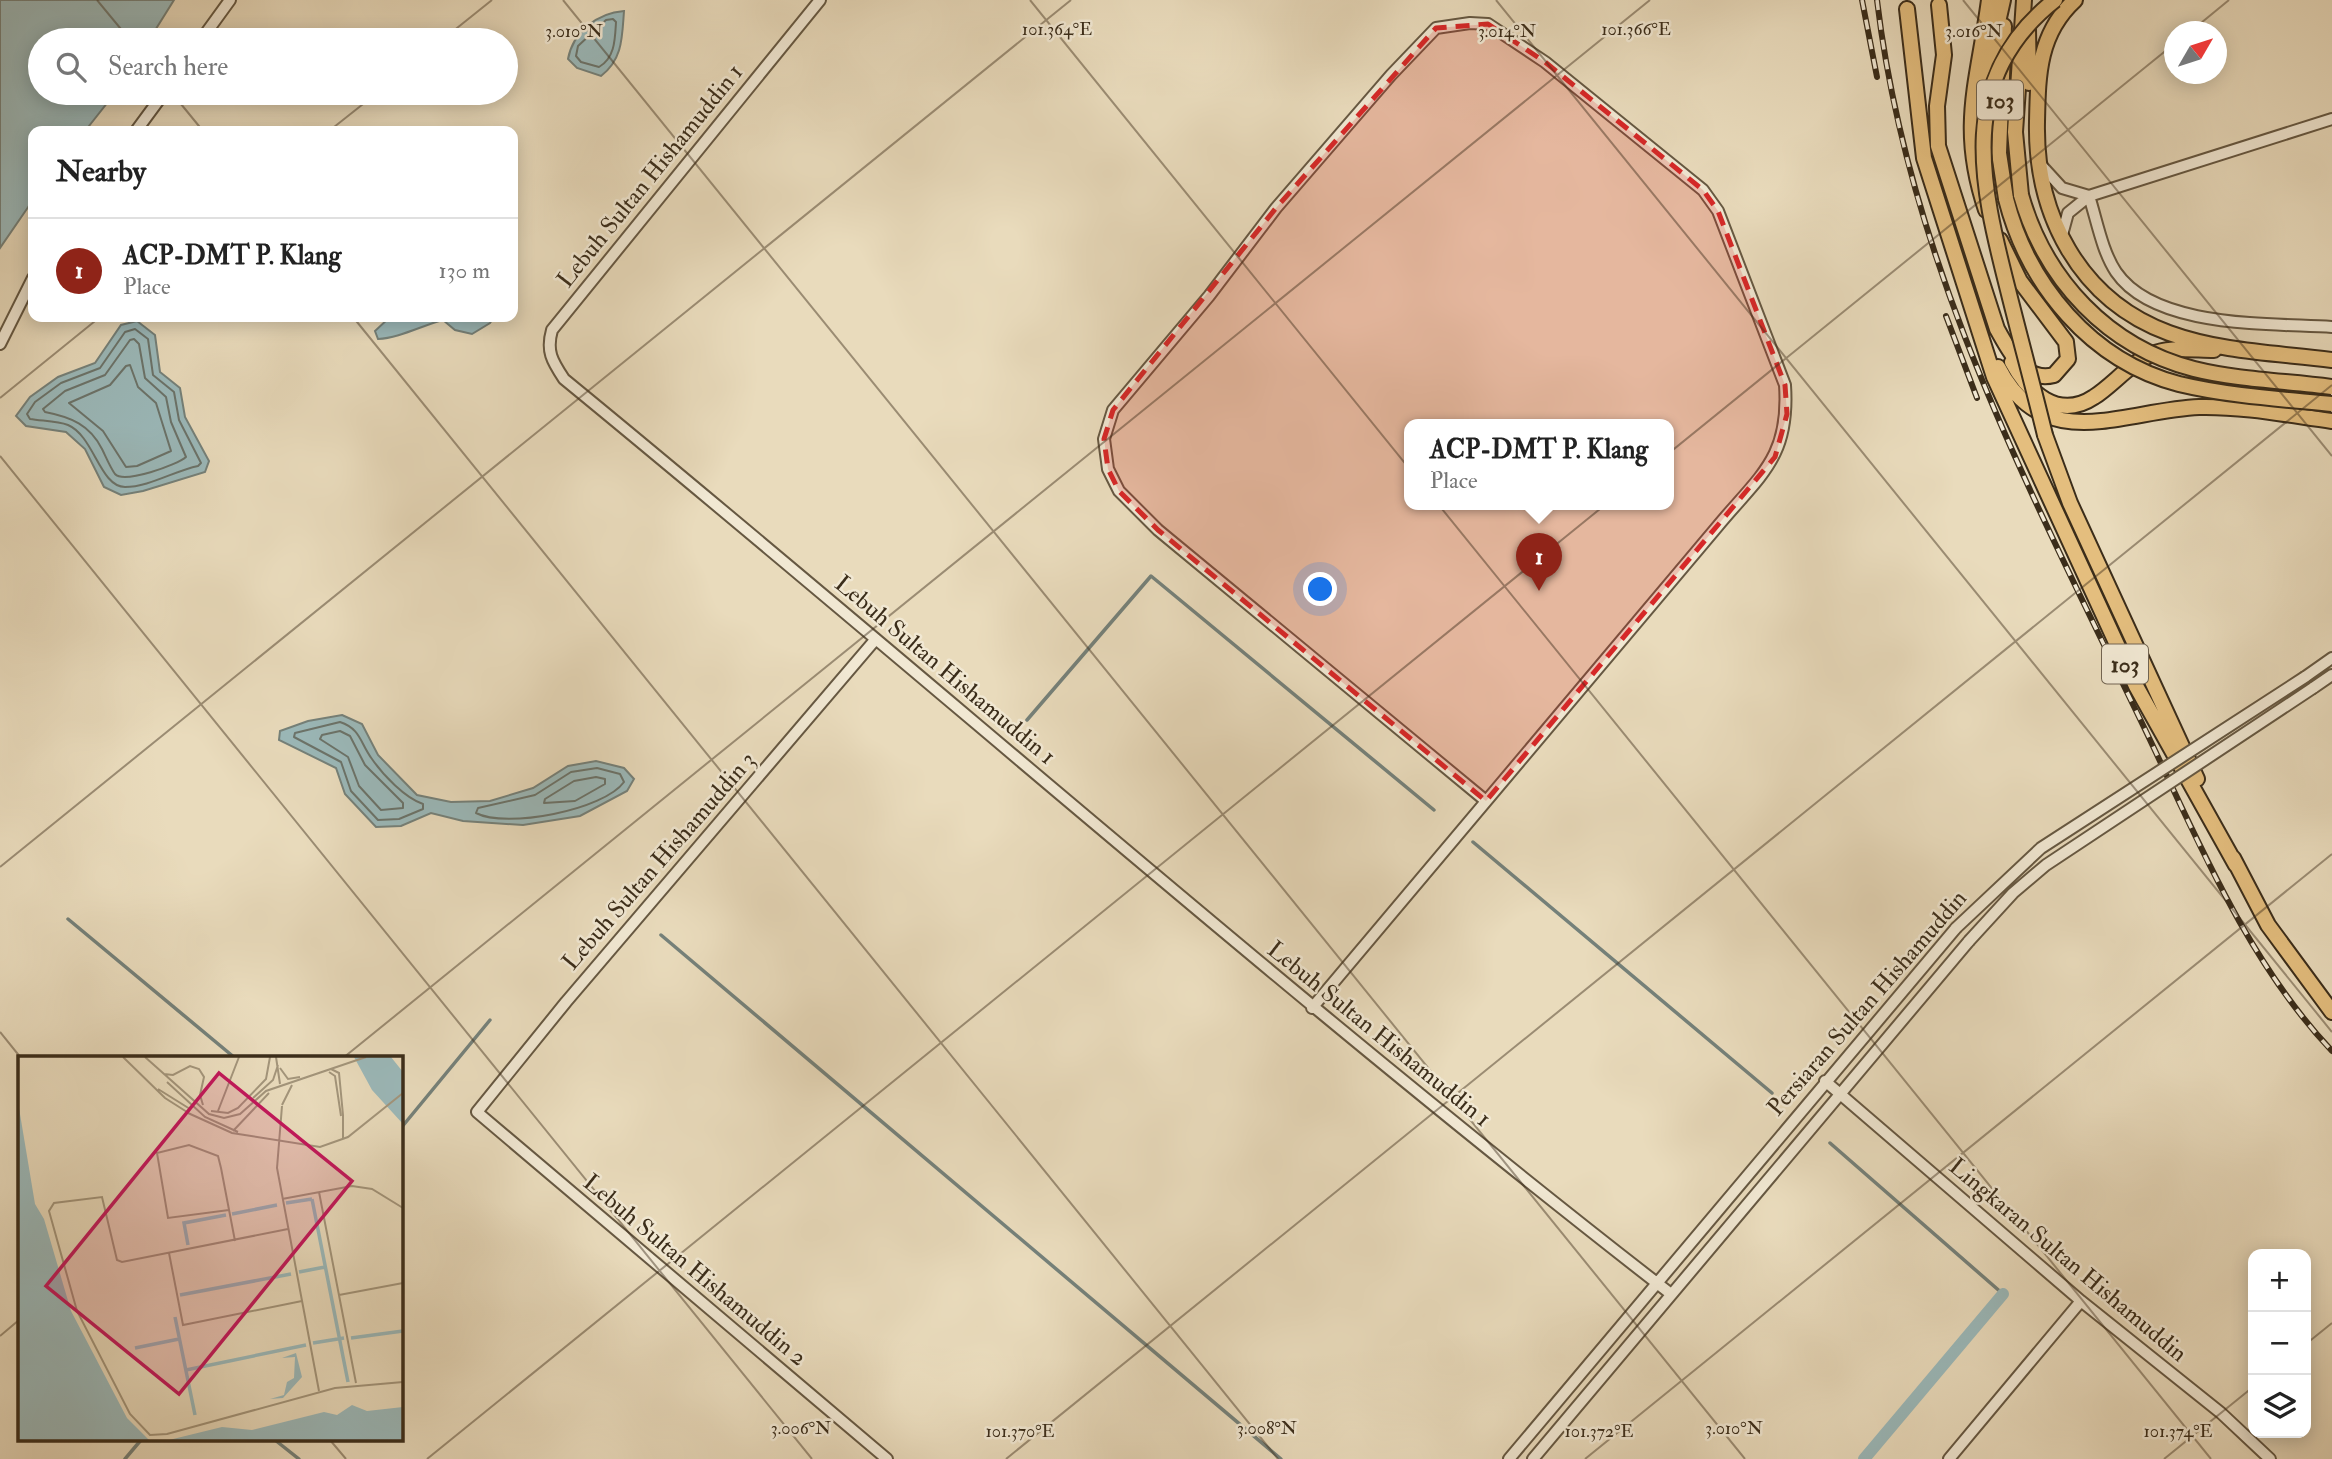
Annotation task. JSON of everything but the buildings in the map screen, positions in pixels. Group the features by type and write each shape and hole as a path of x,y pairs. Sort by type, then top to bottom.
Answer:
{"main road":[{"path":"1989,0 1970,131 1975,172 2045,435 2070,503 2236,865"},
{"path":"1997,328 2011,354 2032,373 2050,376 2066,364 2069,354 2066,342 2020,281 2006,254 1995,222 1987,93 2004,0"},
{"name":"103","path":"2004,0 1999,153 2006,199 2021,243 2043,285 2074,323 2113,354 2178,383 2224,392 2332,404"},
{"path":"2025,0 2030,107 2050,215 2066,248 2097,288 2140,319 2171,334 2237,350"},
{"name":"103","path":"2025,0 2015,132 2021,195 2033,231 2051,265 2089,312 2123,339 2157,357 2197,370 2332,387"},
{"path":"1992,228 1982,165 1987,109 2010,52 2032,22 2055,0"},
{"path":"2037,148 2040,60 2056,21 2075,0"},
{"path":"1939,2 1944,55 1937,106 1938,146 1997,328 2018,373 2033,393 2048,402 2063,405 2091,399 2139,361 2161,351 2237,350 2332,360"},
{"name":"103","path":"1906,4 1924,158 2007,407 2136,686 2288,956 2332,1012"},
{"path":"1983,339 2012,389 2033,407 2055,419 2099,423 2175,409 2210,407 2332,421"}],"street":[{"path":"210,28 230,0"},
{"name":"Lebuh Sultan Hishamuddin 1","path":"820,0 552,330 547,346 552,362 564,379 1312,1008 1671,1294"},
{"path":"1312,1008 1486,801 1775,457 1783,438 1787,414 1784,385 1718,211 1703,190 1545,62 1488,24 1470,23 1436,28 1391,75 1276,208 1209,296 1113,410 1104,439 1108,469 1119,491 1158,530 1486,801"},
{"path":"140,126 155,105"},
{"path":"2066,248 2061,232 2064,220 2073,208 2089,196 2332,120"},
{"path":"2037,148 2045,172 2055,182 2069,191 2089,196"},
{"path":"2089,196 2110,261 2118,275 2154,301 2205,319 2332,327"},
{"path":"0,344 28,288"},
{"name":"Lebuh Sultan Hishamuddin 3","path":"477,1112 566,1002 875,640"},
{"name":"Persiaran Sultan Hishamuddin","path":"1509,1459 1956,928 1998,885 2041,848 2332,658"},
{"name":"Persiaran Sultan Hishamuddin","path":"1533,1459 1839,1094 1969,941 2013,894 2046,865 2332,675"},
{"name":"Lingkaran Sultan Hishamuddin","path":"1825,1082 2081,1301 2221,1413 2270,1459"},
{"name":"Lebuh Sultan Hishamuddin 2","path":"477,1112 887,1459"},
{"path":"1949,1459 2081,1301"}],"highlighted area":[{"path":"1488,24 1545,62 1703,190 1718,211 1785,385 1787,414 1775,457 1486,801 1158,530 1119,491 1108,469 1104,439 1113,410 1276,208 1436,28"}],"water":[{"path":"0,0 174,0 156,28 28,28 28,105 106,105 89,126 28,126 28,207 0,248"},
{"path":"624,11 620,47 614,62 601,76 577,68 568,59 581,32 596,20"},
{"path":"138,322 155,335 160,372 180,388 185,417 209,461 205,472 121,495 104,487 85,449 66,432 26,426 16,416 30,397 58,377 95,363 121,325"},
{"path":"385,322 437,322 386,338 378,339 375,331"},
{"path":"445,322 491,322 472,334 455,330"},
{"path":"342,715 362,724 378,755 417,795 451,802 490,801 533,788 568,766 596,761 624,768 634,779 627,791 580,816 523,825 463,821 431,813 401,826 376,827 345,794 336,768 279,740 280,731 308,721"}],"waterway":[{"path":"1027,720 1151,576 1434,810"},
{"path":"1473,842 1772,1093"},
{"path":"68,919 233,1056"},
{"path":"661,935 1281,1459"},
{"path":"402,1127 490,1020"},
{"path":"1830,1143 2003,1294"},
{"path":"1864,1459 2003,1294"},
{"path":"125,1459 139,1442"},
{"path":"278,1442 299,1459"}],"railway":[{"path":"1862,0 1877,77"},
{"path":"1877,0 1893,96 1915,190 1944,281 1978,371 2016,459 2224,894 2273,976 2301,1015 2332,1051"},
{"path":"1946,316 1977,398"}],"place":[{"name":"ACP-DMT P. Klang","path":"1539,591"}]}
